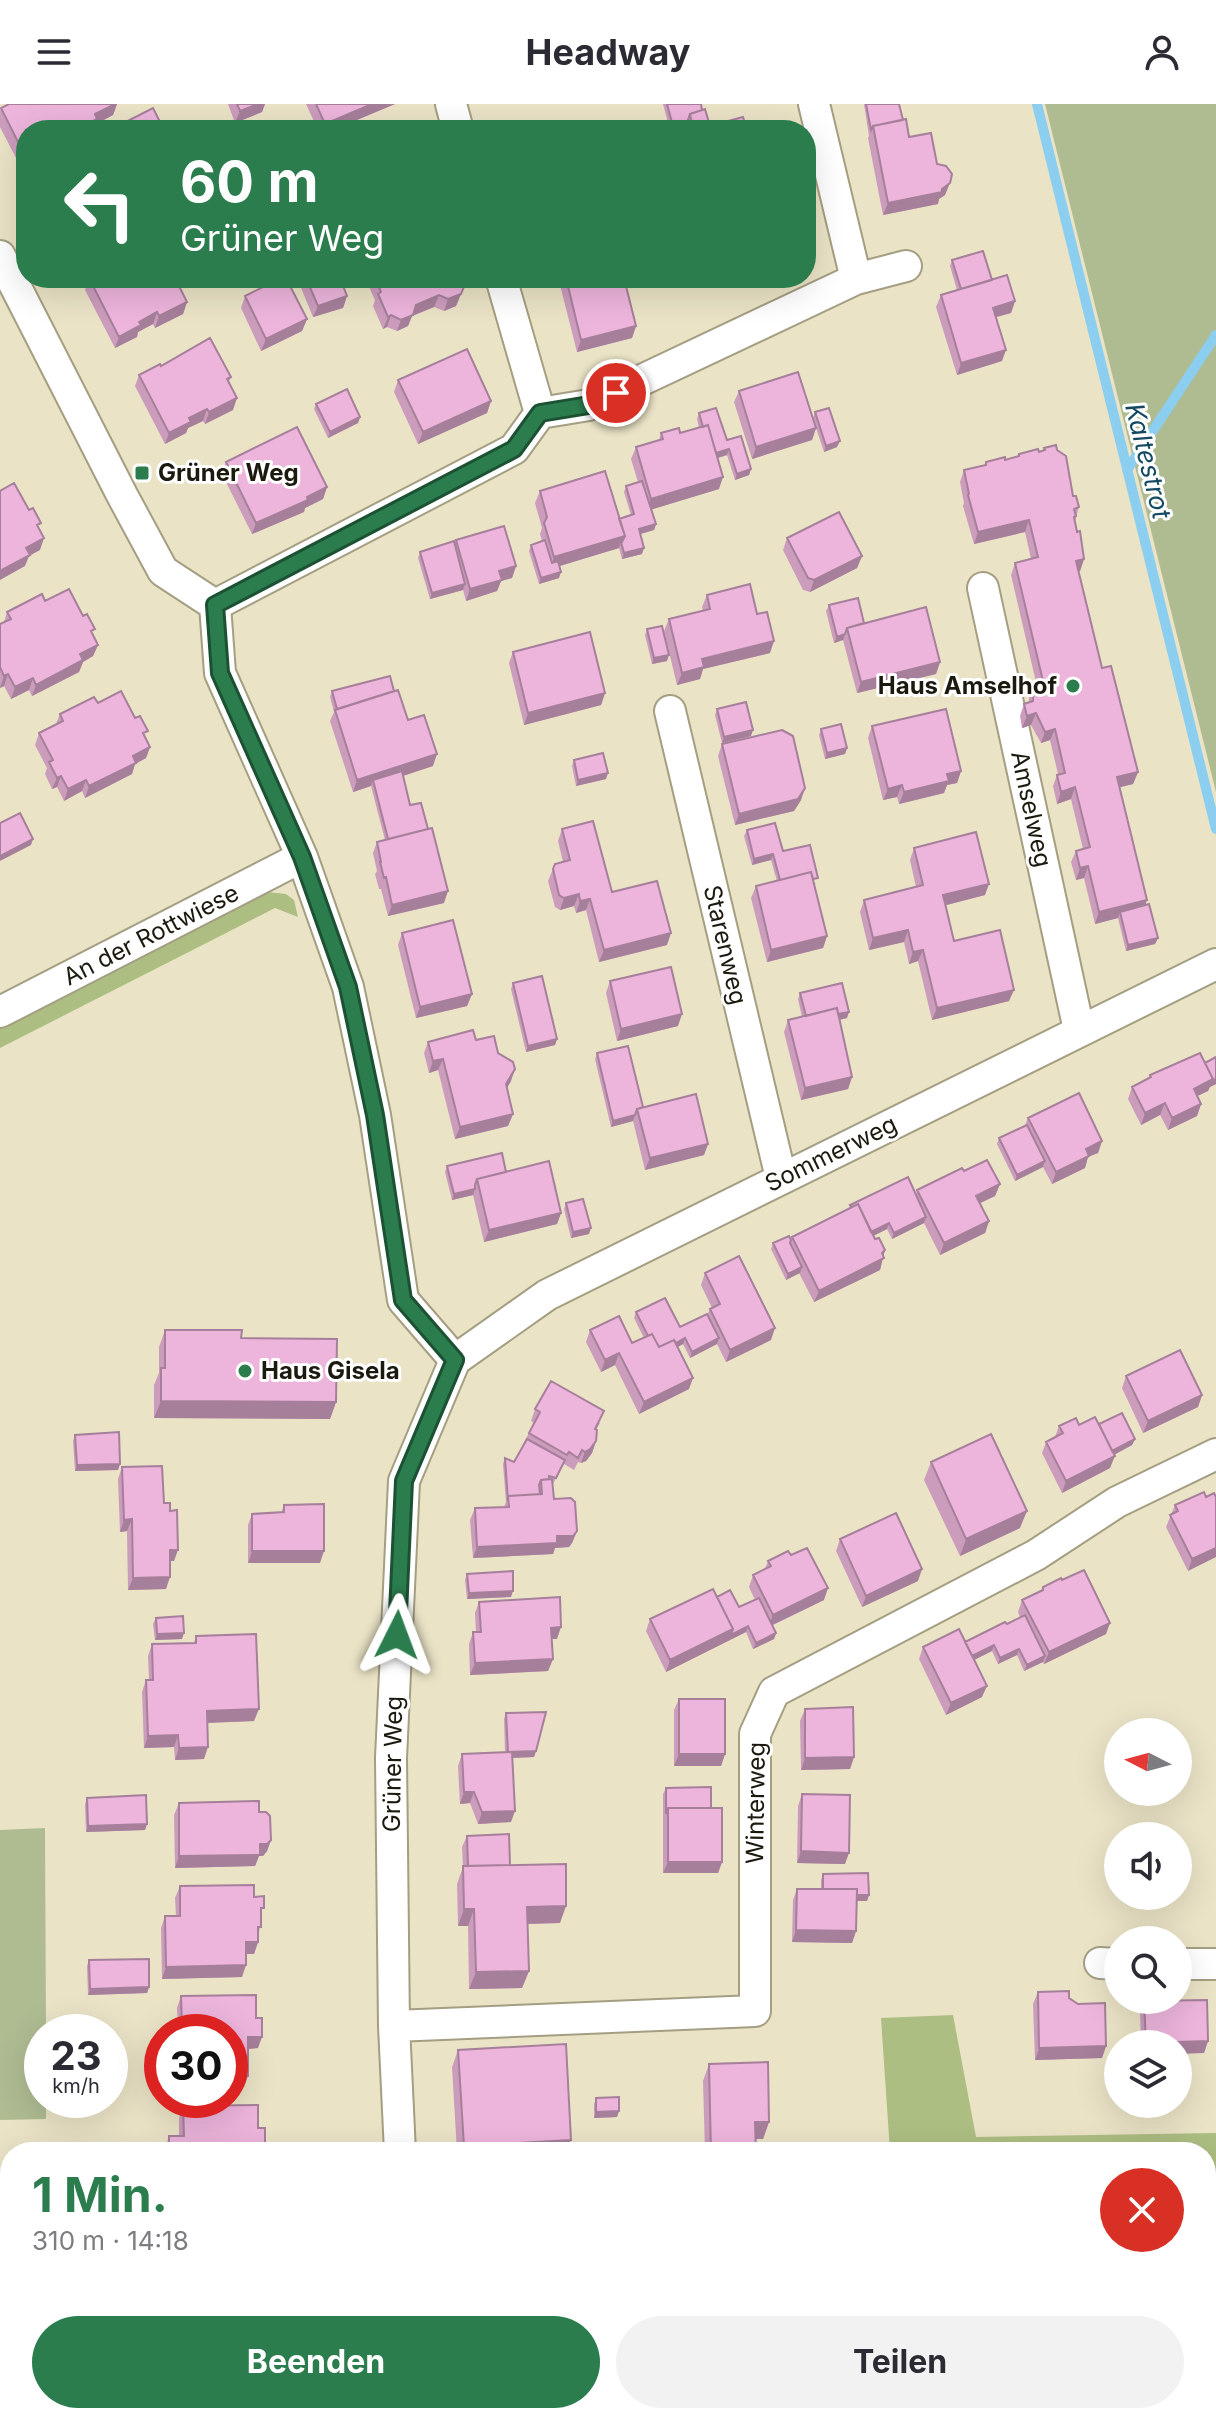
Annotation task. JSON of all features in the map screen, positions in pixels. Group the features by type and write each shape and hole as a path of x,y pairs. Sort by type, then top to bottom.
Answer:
{"street":[{"path":"814,104 856,279"},
{"path":"0,256 16,287"},
{"path":"215,605 514,449 540,413 589,405 856,279 906,266"},
{"path":"16,288 163,571 215,605"},
{"path":"504,288 540,413"},
{"name":"Amselweg","path":"983,588 1079,1030"},
{"path":"215,605 220,673 302,857 348,987 375,1115 403,1300 455,1360"},
{"name":"Starenweg","path":"670,711 781,1178"},
{"name":"An der Rottwiese","path":"0,1012 302,857"},
{"name":"Sommerweg","path":"455,1360 547,1295 1216,964"},
{"name":"Grüner Weg","path":"400,2142 394,2026 391,1758 404,1481 455,1360"},
{"name":"Winterweg","path":"394,2026 755,2011 755,1734 774,1692 1036,1555 1117,1502 1216,1454"},
{"path":"1192,1964 1216,1964"}],"green space":[{"path":"1045,104 1216,104 1216,792"},
{"path":"267,892 286,894 294,900 298,917 275,908 0,1048 0,1029"},
{"path":"45,1828 46,2014 24,2014 24,2118 46,2119 0,2120 0,1830"},
{"path":"953,2015 976,2137 1216,2133 1216,2142 889,2142 881,2018"}],"building":[{"path":"9,104 115,104 95,114 95,120 16,120 16,138 1,108"},
{"path":"237,104 258,104 240,111"},
{"path":"316,104 372,104 334,120 323,120"},
{"path":"667,104 701,104 702,110 690,114 688,120 671,120"},
{"path":"866,104 899,104 903,120 873,126 871,130"},
{"path":"153,108 159,120 130,120"},
{"path":"705,109 708,120 691,120 690,114"},
{"path":"906,119 909,137 931,133 937,164 946,166 952,174 951,179 942,192 888,203 873,126"},
{"path":"983,251 992,280 961,289 952,260"},
{"path":"1007,275 1015,301 993,308 1006,350 961,363 941,295"},
{"path":"94,288 180,288 187,302 159,316 157,312 119,337"},
{"path":"261,288 291,288 307,319 266,339 245,296"},
{"path":"310,288 344,288 347,296 318,306"},
{"path":"379,288 463,288 461,294 448,299 439,295 416,305 413,315 401,320 391,315 388,317 378,294 381,292"},
{"path":"568,288 626,288 636,326 581,340"},
{"path":"210,338 231,377 227,379 237,398 189,418 191,422 169,433 139,375"},
{"path":"467,349 491,401 423,432 398,380"},
{"path":"798,372 816,428 756,447 739,391"},
{"path":"347,389 360,417 330,432 316,404"},
{"path":"716,408 727,440 741,436 751,469 737,474 729,449 716,453 708,425 703,427 699,413"},
{"path":"829,408 840,441 826,446 815,412"},
{"path":"708,425 723,477 651,499 636,447 663,439 661,433 679,428 680,433"},
{"path":"297,427 327,487 307,497 308,500 256,523 226,462"},
{"name":"Haus Amselhof","path":"1056,445 1057,450 1066,456 1073,496 1076,496 1079,507 1074,509 1074,517 1077,532 1080,531 1084,559 1076,561 1102,668 1111,666 1138,772 1117,777 1147,900 1099,912 1088,866 1080,868 1076,851 1090,847 1075,787 1061,792 1057,775 1065,773 1055,729 1045,732 1036,713 1027,716 1024,704 1033,701 1034,683 1043,681 1015,563 1038,557 1029,520 978,532 964,470"},
{"path":"605,471 625,536 554,557 544,523 547,517 540,491"},
{"path":"642,481 656,524 639,529 644,548 624,553 621,542 625,536 619,519 634,514 626,486"},
{"path":"14,483 29,510 33,508 44,538 26,548 30,555 0,571 0,491"},
{"path":"839,512 862,556 814,580 808,578 787,538"},
{"path":"504,526 516,566 499,571 502,580 470,589 456,540"},
{"path":"545,540 552,563 558,561 561,572 541,578 531,545"},
{"path":"454,541 465,584 432,593 420,552"},
{"path":"750,584 757,614 767,612 774,641 702,659 704,667 682,673 669,619 710,609 707,595"},
{"path":"69,589 83,616 87,614 95,629 91,631 98,645 80,654 83,660 36,685 33,678 15,687 0,667 0,624 11,619 7,612 42,594 45,601"},
{"path":"858,598 864,623 847,628 845,634 837,637 829,605"},
{"path":"926,607 940,662 861,682 847,628"},
{"path":"662,626 669,655 654,658 647,629"},
{"path":"590,632 605,693 528,713 513,652"},
{"path":"390,676 394,691 337,709 332,691"},
{"path":"398,690 408,720 424,715 437,754 357,780 335,710"},
{"path":"121,691 135,718 140,716 148,731 143,733 150,747 133,756 136,763 89,786 86,780 68,789 61,776 57,778 49,762 53,760 39,733 63,721 60,714 94,697 98,703"},
{"path":"746,702 753,730 724,737 717,709"},
{"path":"946,709 961,771 947,774 949,781 904,792 902,785 888,789 872,726"},
{"path":"841,724 847,748 827,753 821,729"},
{"path":"782,730 793,736 805,788 798,799 739,814 722,744"},
{"path":"603,753 608,773 578,780 574,760"},
{"path":"402,771 410,805 421,803 428,829 388,839 373,780"},
{"path":"20,813 33,839 0,856 0,823"},
{"path":"593,821 612,892 657,881 671,933 604,950 590,899 580,901 579,894 564,898 559,895 553,869 555,864 570,860 562,829"},
{"path":"775,823 783,851 810,845 818,878 813,879 811,872 780,880 773,854 754,859 747,830"},
{"path":"432,828 448,891 392,905 377,842"},
{"path":"976,832 989,884 943,895 954,941 1000,930 1014,990 937,1008 923,950 913,952 908,930 873,938 864,900 923,885 914,848"},
{"path":"811,872 827,936 771,950 756,886"},
{"path":"1149,904 1158,938 1128,945 1120,912"},
{"path":"453,920 472,994 420,1007 402,933"},
{"path":"671,967 682,1014 621,1029 610,981"},
{"path":"542,976 557,1039 528,1046 513,983"},
{"path":"842,983 849,1012 838,1014 837,1008 806,1016 800,993"},
{"path":"837,1008 852,1077 805,1088 788,1020"},
{"path":"473,1030 476,1040 494,1036 498,1053 513,1062 515,1069 506,1084 513,1114 460,1127 443,1059 433,1061 428,1042"},
{"path":"628,1046 643,1107 637,1109 635,1115 613,1121 597,1053"},
{"path":"1200,1053 1213,1079 1194,1089 1201,1104 1172,1118 1165,1103 1145,1113 1132,1087 1150,1075"},
{"path":"1216,1057 1216,1079 1212,1081 1205,1063"},
{"path":"1079,1093 1102,1141 1086,1149 1089,1156 1056,1172 1028,1118"},
{"path":"696,1094 708,1144 650,1158 637,1109"},
{"path":"1027,1125 1045,1161 1017,1175 999,1138"},
{"path":"502,1153 506,1172 477,1179 475,1189 454,1194 447,1166"},
{"path":"987,1160 1000,1184 976,1196 989,1221 944,1243 917,1190 962,1168 964,1171"},
{"path":"549,1161 561,1213 489,1230 477,1179"},
{"path":"908,1177 926,1217 894,1233 889,1223 871,1232 858,1204 850,1205"},
{"path":"583,1199 591,1228 573,1232 566,1203"},
{"path":"858,1204 875,1239 879,1238 885,1250 882,1253 884,1258 819,1291 792,1237"},
{"path":"789,1236 802,1267 788,1274 773,1243"},
{"path":"739,1256 775,1328 730,1350 710,1309 720,1304 705,1273"},
{"path":"665,1298 680,1327 707,1314 719,1338 692,1352 685,1338 659,1347 652,1334 648,1336 636,1312"},
{"path":"619,1316 632,1343 652,1334 659,1347 674,1340 693,1378 644,1402 619,1353 605,1360 590,1330"},
{"name":"Haus Gisela","path":"165,1330 242,1330 241,1338 337,1339 336,1402 161,1401"},
{"path":"1180,1350 1202,1395 1148,1421 1126,1376"},
{"path":"551,1381 604,1411 595,1429 596,1441 590,1449 582,1450 578,1458 529,1433 540,1412 535,1409"},
{"path":"1122,1413 1135,1439 1112,1451 1099,1424"},
{"path":"1095,1417 1115,1456 1066,1481 1046,1442 1063,1433 1059,1426 1076,1418 1079,1425"},
{"path":"119,1432 120,1464 77,1465 75,1435"},
{"path":"991,1434 1027,1511 966,1539 931,1462"},
{"path":"527,1439 565,1460 556,1478 549,1476 549,1479 541,1480 540,1494 508,1496 508,1501 505,1458 514,1462"},
{"path":"162,1466 164,1503 170,1503 170,1511 177,1510 178,1550 170,1550 170,1577 133,1578 132,1519 124,1520 122,1467"},
{"path":"552,1479 554,1499 571,1498 575,1502 577,1531 573,1536 557,1536 557,1543 477,1547 475,1508 509,1507 508,1496 542,1494 541,1480"},
{"path":"1204,1492 1206,1497 1214,1493 1216,1497 1216,1548 1192,1559 1170,1515 1178,1511 1175,1505"},
{"path":"324,1504 324,1551 252,1551 252,1514 284,1512 284,1505"},
{"path":"896,1513 922,1569 866,1596 840,1539"},
{"path":"807,1548 828,1588 773,1615 753,1575 771,1566 768,1561 788,1551 791,1555"},
{"path":"1084,1570 1110,1623 1049,1652 1022,1600 1061,1578"},
{"path":"513,1571 513,1591 469,1593 467,1574"},
{"path":"713,1589 733,1629 670,1660 650,1619"},
{"path":"730,1590 739,1607 759,1598 776,1633 756,1643 748,1626 731,1635 733,1629 717,1597"},
{"path":"560,1597 561,1627 551,1628 553,1659 475,1663 473,1632 481,1632 479,1602"},
{"path":"1025,1615 1045,1656 1027,1665 1019,1649 1000,1658 994,1645 972,1656 965,1642"},
{"path":"183,1616 184,1633 157,1634 156,1618"},
{"path":"959,1629 987,1686 951,1703 923,1647"},
{"path":"256,1634 259,1709 207,1711 208,1747 179,1748 178,1735 148,1736 146,1680 153,1680 152,1644 196,1643 196,1636"},
{"path":"679,1699 725,1699 725,1754 679,1754"},
{"path":"853,1707 854,1757 805,1758 805,1709"},
{"path":"546,1712 536,1751 508,1752 506,1713"},
{"path":"512,1752 515,1811 482,1812 474,1792 464,1792 462,1754"},
{"path":"711,1787 711,1808 668,1808 666,1814 666,1788"},
{"path":"802,1794 850,1795 849,1853 801,1851"},
{"path":"146,1795 147,1824 88,1826 87,1798"},
{"path":"259,1801 259,1812 270,1816 271,1840 260,1844 260,1855 179,1856 179,1803"},
{"path":"668,1808 722,1808 722,1862 668,1862"},
{"path":"509,1834 510,1865 468,1866 467,1836"},
{"path":"566,1864 566,1906 527,1907 529,1971 476,1972 474,1909 464,1909 463,1866"},
{"path":"868,1873 869,1895 857,1895 857,1889 823,1889 823,1874"},
{"path":"254,1885 254,1897 264,1896 264,1908 261,1908 258,1942 246,1942 246,1965 166,1967 165,1916 180,1916 180,1886"},
{"path":"797,1889 857,1889 856,1931 796,1930"},
{"path":"149,1959 149,1987 90,1989 89,1960"},
{"path":"1069,1991 1069,1998 1078,2004 1104,2003 1104,2046 1039,2048 1038,1992"},
{"path":"256,1995 256,2018 262,2018 262,2037 248,2037 248,2014 182,2014 181,1996"},
{"path":"1192,2000 1207,2000 1208,2041 1192,2042 1192,2030 1145,2030 1145,2014 1192,2014"},
{"path":"566,2044 571,2140 464,2142 458,2050"},
{"path":"768,2062 769,2122 755,2122 756,2142 711,2142 709,2064"},
{"path":"619,2097 619,2111 596,2112 596,2098"},
{"path":"248,2105 258,2105 258,2128 265,2128 265,2142 169,2142 169,2136 184,2136 183,2118 248,2118"}],"waterway":[{"name":"Kaltestrot","path":"1037,104 1216,829"},
{"path":"1127,470 1216,335"}],"place":[{"name":"Grüner Weg","path":"142,473"},
{"name":"Haus Amselhof","path":"1073,686"},
{"name":"Haus Gisela","path":"245,1371"}],"route":[{"path":"397,1635 404,1481 455,1360 403,1300 375,1115 348,987 302,857 220,673 215,605 514,449 540,413 589,405 616,393"}]}
